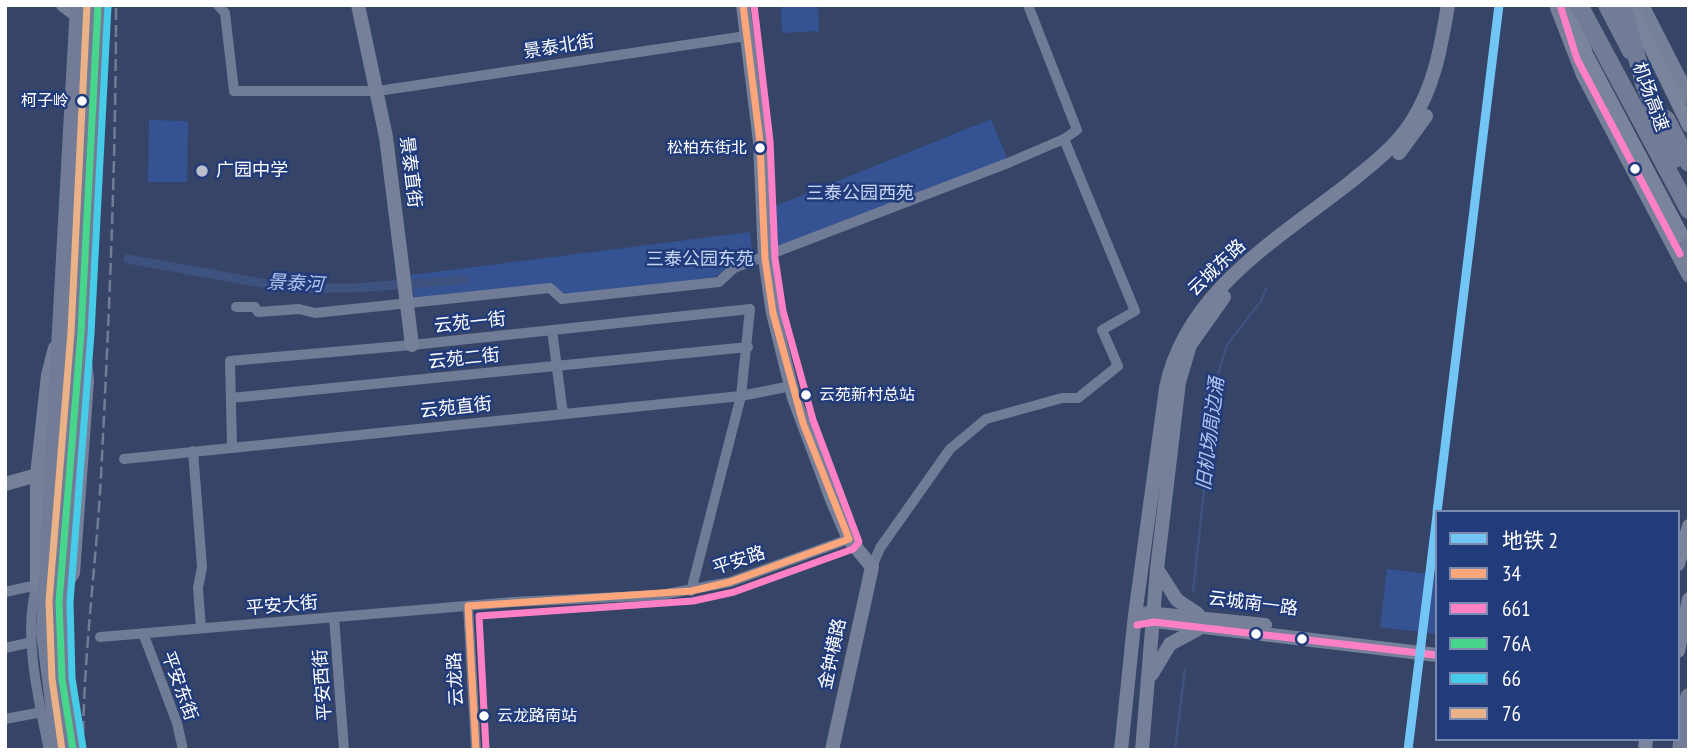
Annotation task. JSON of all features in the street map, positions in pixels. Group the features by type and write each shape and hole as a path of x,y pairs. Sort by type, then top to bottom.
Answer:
{"highway":[{"path":"73,750 64,699 52,476 81,333 98,5"},
{"path":"1579,5 1689,210"},
{"path":"1607,5 1689,163"},
{"name":"机场高速","path":"1622,5 1654,110 1689,186"},
{"path":"60,750 45,632 79,11"},
{"path":"1681,750 1689,697"}],"main road":[{"path":"1571,5 1586,54 1689,248"},
{"path":"1630,5 1689,126"},
{"path":"1640,26 1662,43"},
{"path":"1680,557 1689,526"},
{"path":"1680,642 1689,599"}],"street":[{"path":"64,5 79,11"},
{"name":"景泰北街","path":"218,5 225,13 234,91 378,91 746,36"},
{"name":"景泰直街","path":"358,5 378,91 412,345"},
{"path":"743,5 760,142 765,259 773,313 791,386 849,539 872,566 880,548 950,449 977,426 986,419 1062,398 1078,398 1118,366 1102,330 1135,312 1064,139"},
{"path":"236,307 255,307 258,312 299,309 315,313 550,288 562,299 719,282 734,268 765,259 1064,139 1077,130 1028,5"},
{"name":"云城东路","path":"1121,750 1135,615 1166,388 1182,338 1199,310 1231,277 1362,173 1402,136 1431,85 1448,5"},
{"name":"云城东路","path":"1142,750 1157,569 1179,382 1191,345 1227,292 1365,183 1413,138 1441,83 1457,5"},
{"path":"1556,5 1583,75 1689,276"},
{"path":"1642,5 1689,97"},
{"name":"云苑一街","path":"231,398 230,361 412,345 750,309 748,347"},
{"path":"552,330 563,414"},
{"path":"5,592 37,585 57,587 66,584 73,573 87,381 81,333"},
{"path":"691,592 741,396 748,347"},
{"name":"云苑二街","path":"231,398 748,347"},
{"name":"云苑直街","path":"124,459 741,396 791,386"},
{"path":"231,398 232,446"},
{"path":"192,451 201,547 202,567 198,588 201,628"},
{"path":"5,484 52,476 37,585 31,603 31,645 50,750"},
{"name":"平安路","path":"468,606 691,592 730,582 849,539"},
{"name":"金钟横路","path":"832,750 872,566"},
{"path":"1147,689 1153,669 1170,644 1205,623 1177,600 1157,569"},
{"name":"平安大街","path":"100,637 468,606"},
{"name":"云龙路","path":"468,606 476,750"},
{"name":"云城南一路","path":"1135,615 1435,645"},
{"name":"平安西街","path":"334,617 344,750"},
{"name":"云城南一路","path":"1205,623 1267,635 1435,655"},
{"name":"平安东街","path":"143,633 177,723 183,750"},
{"path":"5,648 72,640"},
{"path":"1129,670 1138,662 1148,670"},
{"path":"5,719 42,712"}],"green space":[{"path":"781,5 818,5 819,31 782,33"},
{"name":"三泰公园西苑","path":"991,119 1007,158 771,253 768,209"},
{"path":"149,120 188,121 187,182 148,182"},
{"name":"三泰公园东苑","path":"750,232 753,260 733,266 709,280 566,294 550,286 414,299 411,275"},
{"path":"1387,569 1435,575 1435,634 1380,627"}],"waterway":[{"name":"景泰河","path":"128,259 289,288 354,288 464,280"},
{"name":"旧机场周边涌","path":"1193,592 1216,380 1227,345 1261,301 1266,289"},
{"name":"旧机场周边涌","path":"1175,750 1185,669"}],"railway":[{"path":"83,750 85,681 99,510 107,358 116,5"}],"metro line":[{"name":"2","path":"1437,510 1499,5"},
{"name":"2","path":"1408,750 1435,531"}],"transit line":[{"name":"76","path":"62,750 52,679 49,601 71,332 87,5"},
{"name":"76A","path":"73,750 62,679 59,602 81,333 98,5"},
{"name":"34","path":"743,5 760,142 765,259 773,313 803,423 849,539"},
{"name":"661","path":"486,749 479,616 693,601 734,592 853,549 859,542 813,420 783,311 775,258 770,141 754,5"},
{"name":"66","path":"83,748 72,678 70,602 91,334 108,6"},
{"name":"661","path":"1561,8 1577,59 1680,254"},
{"name":"34","path":"468,606 691,591 730,582 849,539"},
{"name":"34","path":"468,606 476,750"},
{"name":"661","path":"1137,625 1154,622 1435,655"}],"place":[{"name":"柯子岭","path":"82,101"},
{"name":"松柏东街北","path":"760,148"},
{"name":"广园中学","path":"202,171"},
{"name":"云苑新村总站","path":"806,395"},
{"name":"云龙路南站","path":"484,716"}]}
